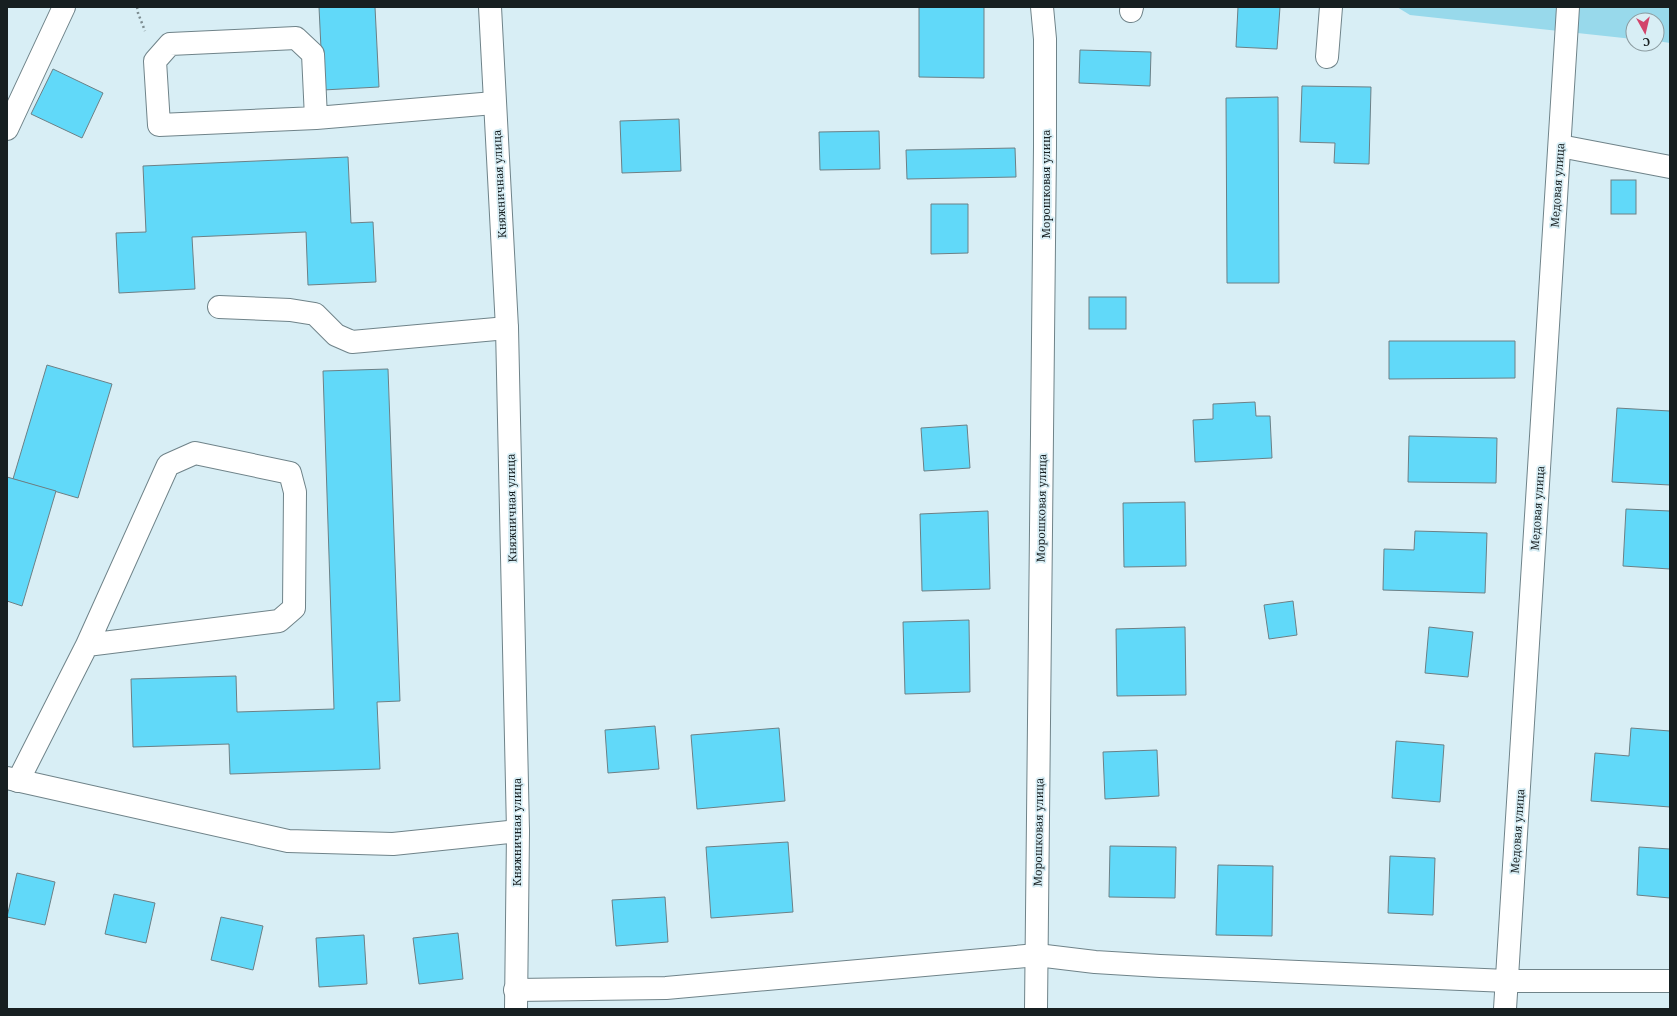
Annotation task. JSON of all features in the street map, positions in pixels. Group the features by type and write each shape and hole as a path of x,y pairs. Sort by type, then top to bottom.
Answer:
{"street":[{"path":"7,129 64,7"},
{"name":"Княжничная улица","path":"490,7 507,328 518,831 515,999"},
{"name":"Морошковая улица","path":"1036,1009 1045,155 1045,40 1042,7"},
{"path":"1327,57 1331,7"},
{"name":"Медовая улица","path":"1505,1009 1568,7"},
{"path":"316,118 313,54 296,38 170,44 155,61 160,125 316,118 494,103"},
{"path":"1560,146 1670,167"},
{"path":"219,306 290,310 315,314 336,335 352,342 507,328"},
{"path":"87,645 279,621 294,608 295,492 290,473 196,453 168,464 87,645 13,779 288,841 392,844 518,831"},
{"path":"515,999 666,988 1037,955 1095,962 1160,966 1507,981 1670,981"}],"shaded area":[{"path":"1397,7 1670,7 1670,43 1665,42 1665,12 1625,12 1625,38 1410,15"}],"building":[{"path":"319,7 375,7 379,87 323,90"},
{"path":"919,7 984,7 984,78 919,77"},
{"path":"1238,7 1280,7 1277,49 1236,47"},
{"path":"1080,50 1151,52 1150,86 1079,83"},
{"path":"53,69 103,93 82,138 31,114"},
{"path":"1302,86 1371,87 1369,164 1334,163 1335,143 1300,142"},
{"path":"1278,97 1279,283 1227,283 1226,98"},
{"path":"679,119 681,171 622,173 620,121"},
{"path":"879,131 880,169 820,170 819,132"},
{"path":"1015,148 1016,177 907,179 906,150"},
{"path":"348,157 351,223 373,222 376,282 308,285 306,232 192,237 195,289 119,293 116,233 146,232 143,166"},
{"path":"1611,180 1636,180 1636,214 1611,214"},
{"path":"931,204 968,204 968,253 931,254"},
{"path":"1089,297 1126,297 1126,329 1089,329"},
{"path":"1389,341 1515,341 1515,378 1389,379"},
{"path":"47,365 112,384 78,498 13,479"},
{"path":"388,369 400,701 377,702 380,769 230,774 229,744 133,747 131,679 236,676 237,712 334,709 323,371"},
{"path":"1255,402 1256,416 1270,416 1272,458 1195,462 1193,420 1213,419 1213,404"},
{"path":"1617,408 1670,411 1670,485 1612,482"},
{"path":"967,425 970,468 924,471 921,428"},
{"path":"1409,436 1497,438 1496,483 1408,482"},
{"path":"7,477 56,491 22,606 7,601"},
{"path":"1185,502 1186,566 1124,567 1123,503"},
{"path":"1626,509 1670,511 1670,569 1623,566"},
{"path":"988,511 990,589 922,591 920,514"},
{"path":"1415,531 1487,533 1485,593 1383,590 1384,549 1414,550"},
{"path":"1293,601 1297,635 1269,639 1264,605"},
{"path":"969,620 970,692 905,694 903,622"},
{"path":"1185,627 1186,695 1117,696 1116,629"},
{"path":"1429,627 1473,632 1468,677 1425,673"},
{"path":"655,726 659,769 608,773 605,730"},
{"path":"779,728 785,801 697,809 691,735"},
{"path":"1631,728 1670,731 1670,807 1591,801 1595,753 1629,756"},
{"path":"1396,741 1444,745 1440,802 1392,798"},
{"path":"1157,750 1159,796 1105,799 1103,752"},
{"path":"788,842 793,912 711,918 706,847"},
{"path":"1110,846 1176,847 1175,898 1109,897"},
{"path":"1639,847 1670,849 1670,898 1637,895"},
{"path":"1390,856 1435,858 1433,915 1388,913"},
{"path":"1218,865 1273,866 1272,936 1216,935"},
{"path":"17,873 55,882 45,925 7,917"},
{"path":"114,894 155,903 146,943 105,934"},
{"path":"665,897 668,942 616,946 612,900"},
{"path":"221,917 263,926 253,970 211,960"},
{"path":"458,933 463,979 419,984 413,938"},
{"path":"364,935 367,984 319,987 316,938"}]}
